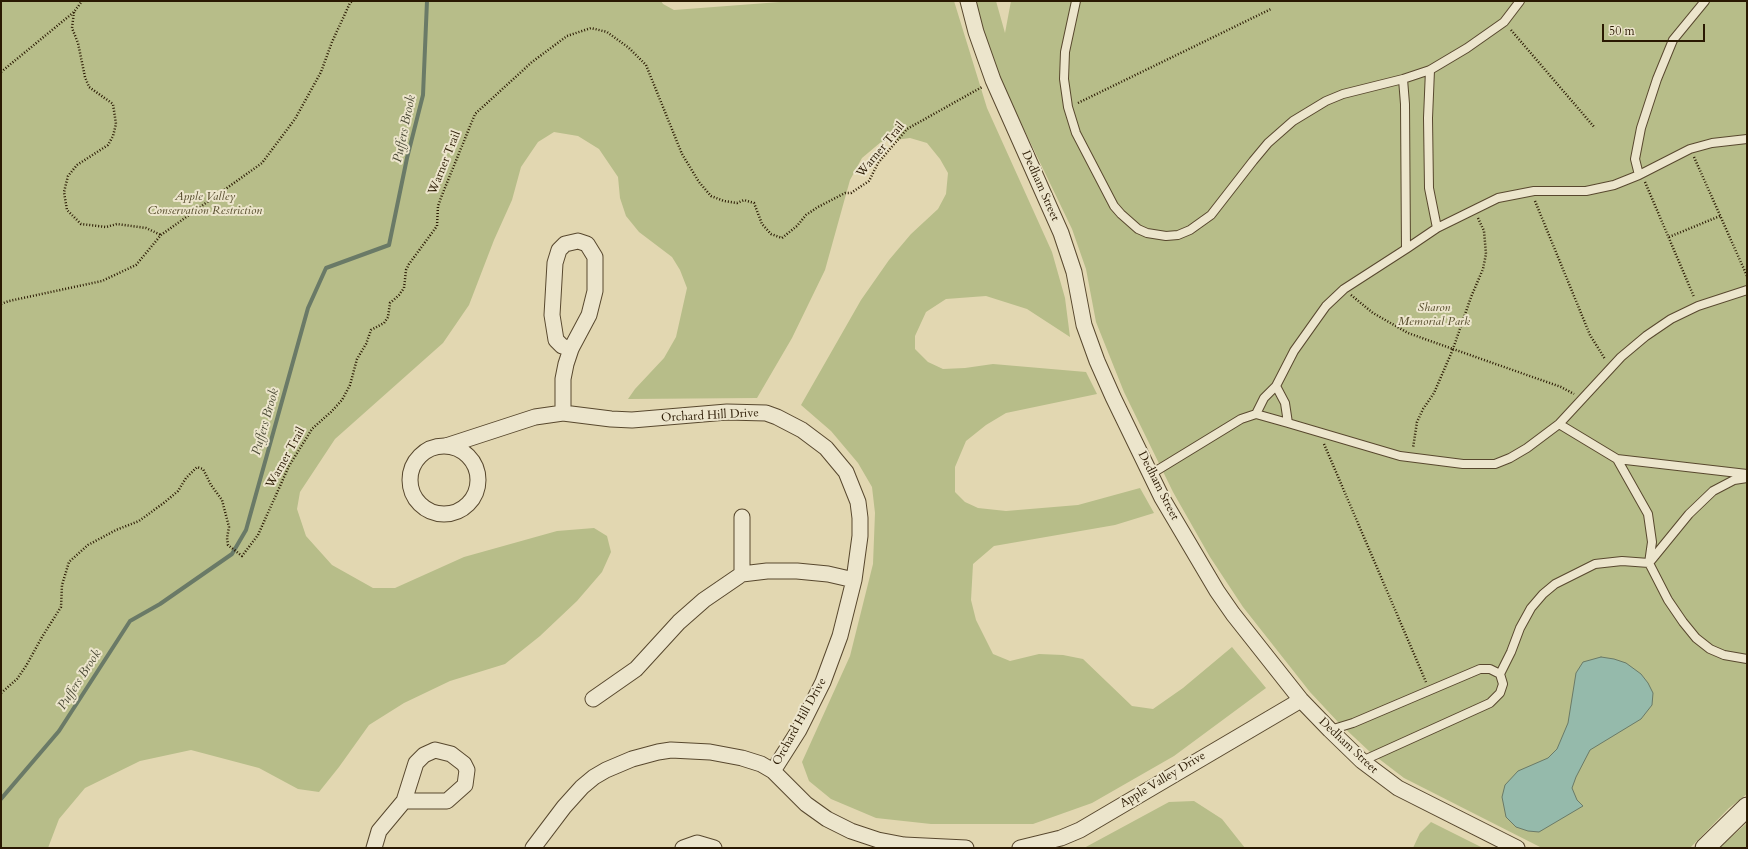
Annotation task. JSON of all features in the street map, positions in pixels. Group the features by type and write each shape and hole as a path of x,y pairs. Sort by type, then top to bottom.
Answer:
{"street":[{"name":"Dedham Street","path":"968,1 976,32 993,80 1065,245 1074,272 1084,325 1097,361 1113,397 1172,515 1217,591 1233,614 1301,700 1362,761 1398,788 1517,848"},
{"path":"563,414 563,379 571,349 589,315 595,291 595,256 587,244 578,241 565,244 559,250 556,263 553,302 553,320 556,340 562,346 571,349"},
{"name":"Orchard Hill Drive","path":"446,446 456,448 466,453 473,461 477,470 479,481 477,491 465,508 455,513 434,513 418,502 413,494 410,484 410,474 416,460 427,450 436,446 446,446 535,417 563,414 632,420 727,412 756,412 770,414 802,430 818,441 846,472 854,489 859,510 860,528 854,580 840,636 823,682 799,730 772,771"},
{"path":"742,517 742,574"},
{"path":"593,699 636,669 679,622 704,600 742,574 767,571 797,571 828,574 854,580"},
{"name":"Apple Valley Drive","path":"1020,848 1056,840 1080,830 1301,700"},
{"path":"533,848 564,807 582,787 606,770 632,759 672,750 710,752 753,761 772,771 806,804 827,819 851,831 878,840 904,845 966,848"},
{"path":"374,848 378,831 404,800"},
{"path":"1704,848 1747,807"},
{"path":"683,848 697,843 714,848"}],"lane":[{"path":"1076,1 1065,52 1064,79 1068,107 1076,133 1114,206 1138,229 1152,235 1166,236 1178,235 1190,230 1211,215 1268,143 1293,121 1326,101 1343,94 1403,79 1430,70 1467,48 1504,22 1520,1"},
{"path":"1640,175 1635,159 1641,128 1657,79 1673,40 1705,1"},
{"path":"1430,70 1428,118 1429,188 1437,228"},
{"path":"1403,79 1405,104 1406,248"},
{"path":"1256,414 1264,398 1276,386 1294,351 1326,306 1344,289 1437,228 1498,198 1531,192 1586,191 1614,185 1640,175 1690,149 1712,143 1747,139"},
{"path":"1151,474 1241,419 1256,414 1366,447 1412,458 1463,464 1495,464 1510,458 1527,448 1559,424 1611,368 1646,336 1671,319 1698,306 1747,290"},
{"path":"1276,386 1285,403 1288,423"},
{"path":"1559,424 1617,459 1747,474"},
{"path":"1617,459 1648,514 1652,542 1650,563 1668,600 1696,638 1710,649 1724,655 1747,660"},
{"path":"1650,563 1689,514 1713,490 1734,480 1747,478"},
{"path":"1362,761 1490,703 1500,693 1503,684 1500,674 1531,608 1543,594 1555,584 1595,564 1622,561 1650,563"},
{"path":"1330,730 1353,723 1480,669 1490,669 1500,674"}],"path":[{"path":"1,72 74,12 82,1"},
{"path":"1,304 102,281 136,265 161,235 262,163 295,119 321,72 332,42 352,1"},
{"path":"1068,107 1271,9"},
{"path":"74,12 72,28 78,43 88,87 114,104 116,124 113,136 108,145 77,165 68,176 64,192 67,210 81,224 106,227 117,224 146,228 161,235"},
{"path":"1504,22 1595,128"},
{"name":"Warner Trail","path":"1,693 17,679 61,607 62,585 69,562 88,545 116,530 139,521 165,502 178,491 186,478 196,467 204,469 211,486 222,500 229,527 227,538 228,545 242,556 258,535 290,466 312,429 342,400 350,385 357,359 366,344 371,330 378,324 384,323 388,317 390,303 404,288 406,270 409,264 437,226 438,206 442,194 475,114 532,62 567,36 591,28 607,32 629,48 646,65 682,154 699,182 711,196 724,201 737,203 744,200 754,203 762,224 771,234 782,238 797,226 806,215 818,207 846,192 851,193 869,181 878,163 907,129 993,80"},
{"path":"1690,149 1747,276"},
{"path":"1640,175 1669,237 1698,306"},
{"path":"1531,192 1590,335 1611,368"},
{"path":"1412,458 1417,422 1423,409 1434,393 1454,349 1471,297 1483,269 1486,254 1484,231 1474,210"},
{"path":"1669,237 1720,216"},
{"path":"1344,289 1373,313 1408,333 1561,387 1581,400"},
{"path":"1322,433 1322,441 1429,690"}],"green space":[{"name":"Apple Valley Conservation Restriction","path":"1,1 661,1 663,4 674,10 793,1 954,1 987,108 1052,252 1065,298 1070,337 1027,309 986,296 946,299 926,312 915,336 915,349 928,362 943,369 993,364 1086,372 1097,394 1006,413 986,425 966,441 955,467 955,492 965,502 978,508 1006,511 1078,505 1140,488 1154,513 1115,525 994,546 973,564 971,600 976,620 993,654 1010,661 1039,654 1063,655 1083,659 1132,706 1153,709 1183,688 1232,647 1266,688 1174,756 1092,803 1033,824 931,824 876,818 831,799 809,781 802,762 850,656 873,564 875,513 872,487 858,463 831,431 801,405 861,300 889,260 911,234 938,209 946,194 948,173 940,159 927,143 910,138 881,142 862,158 850,180 825,270 792,338 757,398 628,399 635,389 664,358 676,337 687,288 680,270 672,257 639,232 626,216 620,198 618,177 599,149 578,136 554,132 538,142 521,167 512,200 494,240 469,305 443,343 335,439 300,492 297,509 306,536 332,565 373,588 395,588 464,557 557,531 594,528 607,536 611,552 602,572 577,601 540,636 505,664 450,681 404,703 369,725 319,792 298,789 259,768 191,750 140,761 85,788 59,819 48,848 1,848"},
{"name":"Sharon Memorial Park","path":"972,1 996,1 1005,33 1011,1 1747,1 1747,794 1729,808 1690,848 1542,848 1404,778 1370,752 1338,722 1310,692 1243,607 1210,557 1173,492 1124,392 1096,322 1086,269 1072,229 1008,96 978,26"},
{"path":"1194,801 1222,819 1245,848 1084,848 1169,802"},
{"path":"1431,822 1483,848 1413,848 1420,833"},
{"path":"1747,823 1747,848 1719,848"}],"shaded area":[{"path":"1601,657 1626,663 1641,674 1653,693 1652,705 1641,719 1590,750 1572,788 1577,800 1583,806 1539,832 1528,831 1516,827 1506,817 1502,797 1505,785 1518,771 1548,758 1557,749 1568,723 1576,673 1583,662"}],"waterway":[{"name":"Puffers Brook","path":"1,799 59,731 130,621 160,604 232,554 246,530 308,308 326,268 389,245 407,158 423,95 427,1"}]}
